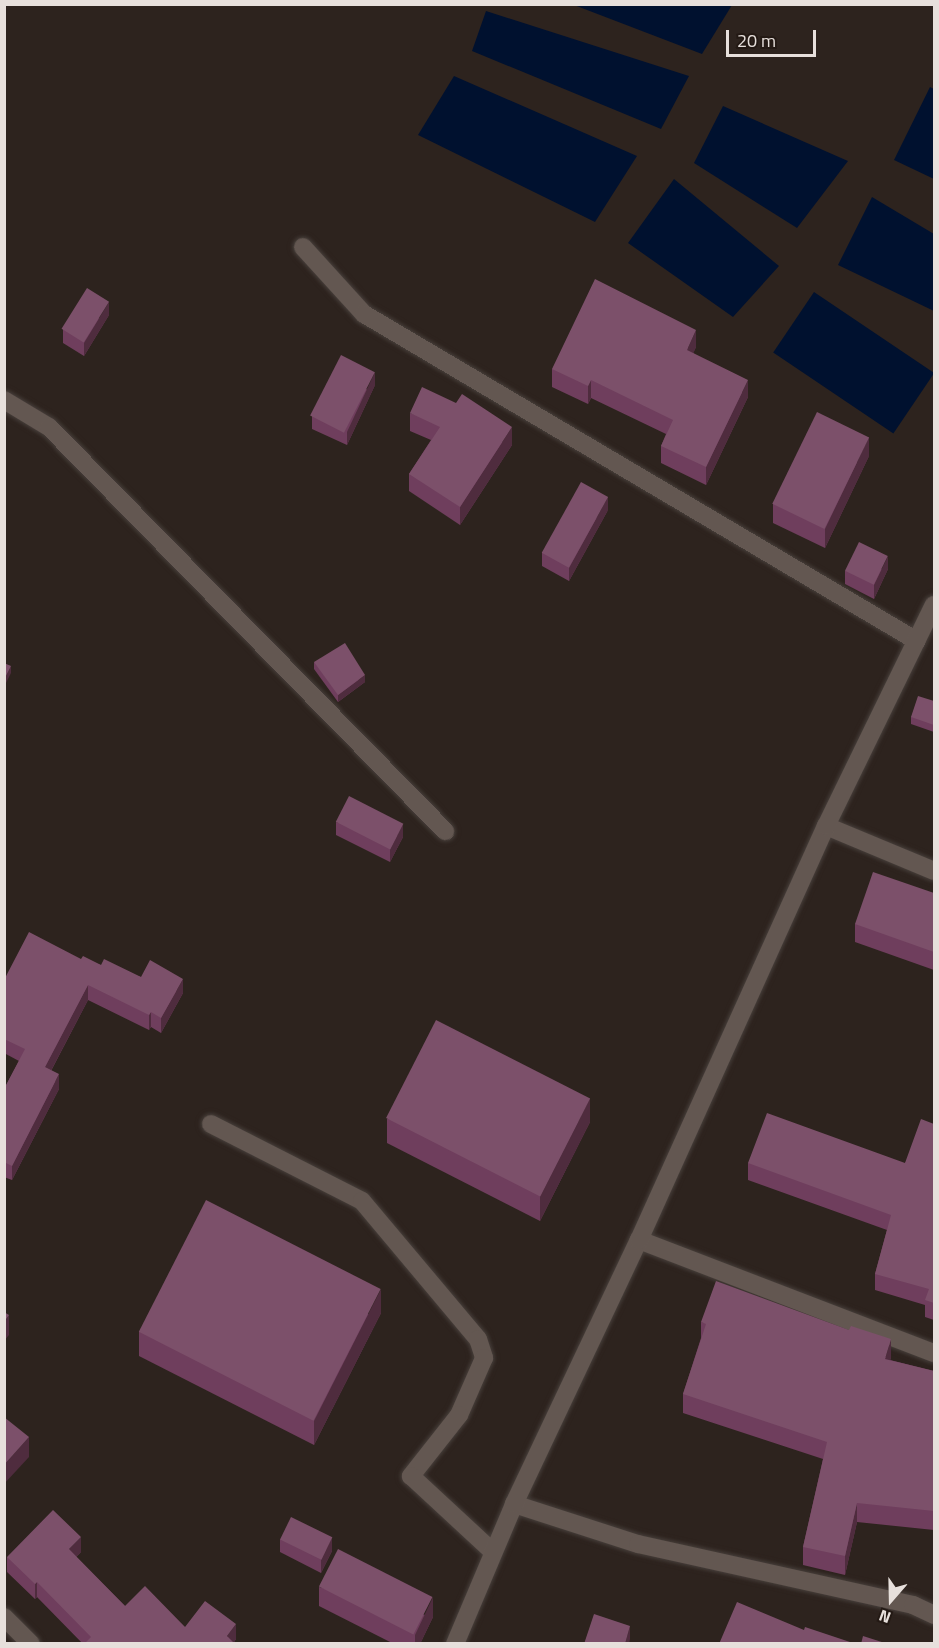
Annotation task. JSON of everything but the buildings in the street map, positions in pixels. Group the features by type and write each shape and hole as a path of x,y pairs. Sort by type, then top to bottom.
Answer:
{"street":[{"path":"303,247 364,314 917,641"},
{"path":"4,400 49,427 445,831"},
{"path":"455,1644 513,1504 639,1240 826,826 934,605"},
{"path":"826,826 934,871"},
{"path":"211,1124 362,1201 478,1339 484,1358 459,1415 411,1476 492,1551"},
{"path":"639,1240 934,1353"},
{"path":"513,1504 638,1544 913,1605 934,1615"},
{"path":"4,1617 31,1644"}],"water":[{"path":"732,4 702,54 574,5"},
{"path":"486,11 689,76 661,129 472,51"},
{"path":"454,76 637,156 595,222 418,135"},
{"path":"930,87 934,89 934,179 894,160"},
{"path":"723,106 848,161 797,228 694,163"},
{"path":"674,179 779,266 733,317 628,243"},
{"path":"872,197 934,234 934,311 838,265"},
{"path":"814,292 934,373 893,434 773,353"}]}
